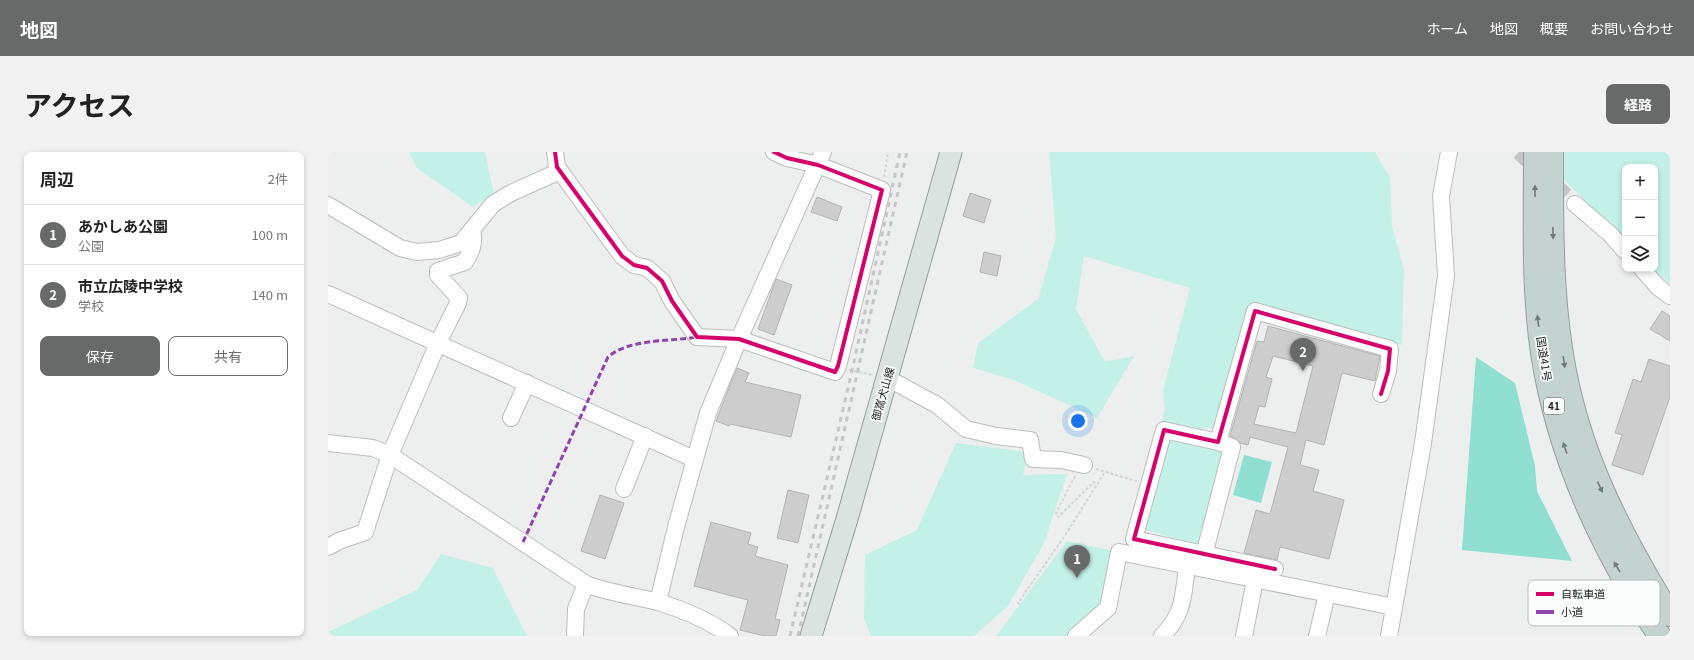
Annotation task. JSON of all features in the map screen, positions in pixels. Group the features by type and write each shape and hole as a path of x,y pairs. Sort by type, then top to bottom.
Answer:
{"highway":[{"name":"国道41号","path":"1535,152 1534,264 1538,320 1548,383 1564,446 1591,514 1615,566 1624,580"},
{"name":"国道41号","path":"1552,152 1554,277 1559,331 1567,381 1580,430 1595,476 1631,550 1649,580"},
{"name":"国道41号","path":"1660,598 1670,615"},
{"name":"国道41号","path":"1654,626 1660,636"}],"main road":[{"name":"御嵩犬山線","path":"811,636 887,378 933,211 951,152"}],"street":[{"path":"555,152 557,167 622,256 634,265 647,268 662,282 672,301 697,337 739,339 835,372 838,366 882,190 821,159 787,158 774,152"},
{"path":"1389,636 1424,443 1446,276 1441,196 1449,152"},
{"path":"658,602 694,459 713,399 821,159"},
{"path":"328,205 400,248 417,252 450,247 461,243 493,204 560,171"},
{"path":"1575,204 1610,234 1622,248"},
{"path":"328,547 339,540 365,532 390,455 438,343 458,303 459,298 438,275 438,271 465,262 471,253 474,239 472,230"},
{"path":"1645,272 1658,287 1670,296"},
{"path":"328,294 694,459"},
{"path":"1218,442 1255,311 1390,349 1388,371 1381,394"},
{"path":"887,378 937,405 966,429 996,436 1030,440 1033,460 1061,460 1082,465"},
{"path":"511,418 527,383"},
{"path":"1204,555 1232,447 1218,442 1164,430 1147,484 1134,539 1204,555 1275,570"},
{"path":"624,489 644,436"},
{"path":"328,443 373,448 390,455 586,584 599,589 658,602 699,617 730,636"},
{"path":"1076,636 1108,608 1119,552 1187,567 1394,607"},
{"path":"1162,636 1174,624 1182,605 1187,567"},
{"path":"1244,636 1255,580"},
{"path":"575,636 576,609 586,584"},
{"path":"1317,636 1327,594"}],"path":[{"path":"882,190 888,152"},
{"path":"838,366 858,373 887,378"},
{"path":"1098,484 1094,482 1058,517 1056,513 1082,465 1147,484"},
{"path":"1020,604 1018,602 1105,472"}],"shaded area":[{"path":"409,152 485,152 494,194 473,207 417,168"},
{"path":"1049,152 1375,152 1390,178 1392,226 1404,270 1402,345 1252,305 1216,430 1204,427 1202,434 1161,424 1165,410 1163,390 1190,288 1084,256 1076,309 1105,362 1134,356 1097,418 1014,380 973,368 978,343 1038,299 1056,238"},
{"path":"1537,152 1670,152 1670,283 1655,272 1658,272 1658,164 1622,164 1622,239"},
{"path":"1476,357 1515,383 1535,466 1537,491 1572,561 1462,550"},
{"path":"1169,439 1225,453 1201,545 1145,530"},
{"path":"956,443 1028,452 1023,475 1067,474 1044,543 1008,606 974,636 871,636 864,619 865,555 917,530"},
{"path":"1244,455 1272,462 1261,503 1233,495"},
{"path":"1067,541 1119,552 1108,608 1076,636 996,636"},
{"path":"441,554 493,568 527,636 328,636 328,632 417,590"}],"building":[{"path":"970,193 991,200 984,223 963,216"},
{"path":"817,197 842,207 837,221 811,212"},
{"path":"984,252 1001,256 997,276 980,272"},
{"path":"776,279 792,285 774,335 758,329"},
{"path":"1662,311 1670,316 1670,341 1650,329"},
{"path":"1268,326 1380,356 1375,381 1342,373 1324,445 1306,440 1300,465 1319,470 1313,491 1344,500 1329,559 1280,547 1277,560 1244,553 1256,510 1270,514 1288,447 1250,437 1248,445 1240,443 1236,438 1230,436 1257,341 1264,342","holes":["1273,356 1313,366 1296,433 1254,424 1259,406 1265,407 1272,379 1266,377"]},
{"path":"1649,359 1670,366 1670,397 1643,475 1612,465 1622,435 1615,433 1633,379 1641,382"},
{"path":"737,368 749,373 745,382 801,395 791,437 730,424 729,426 716,421"},
{"path":"788,490 809,495 798,543 777,538"},
{"path":"600,495 624,503 605,559 581,551"},
{"path":"711,522 751,533 748,544 758,547 755,556 788,565 775,619 780,620 776,636 765,636 740,630 748,600 694,586"}],"tunnel":[{"path":"1519,152 1575,204"}],"railway":[{"path":"790,636 852,371 900,152"},
{"path":"798,636 907,152"}],"marked path":[{"path":"523,542 608,357 617,351 639,344 697,337"}],"cycle path":[{"path":"555,152 557,167 622,256 634,265 647,268 662,281 672,301 697,337 739,339 835,372 838,366 882,190 818,165 787,158 774,152"},
{"path":"1275,569 1134,539 1164,430 1218,442 1255,311 1390,349 1388,371 1381,394"}],"place":[{"name":"市立広陵中学校","path":"1303,371"},
{"name":"あかしあ公園","path":"1077,578"}]}
